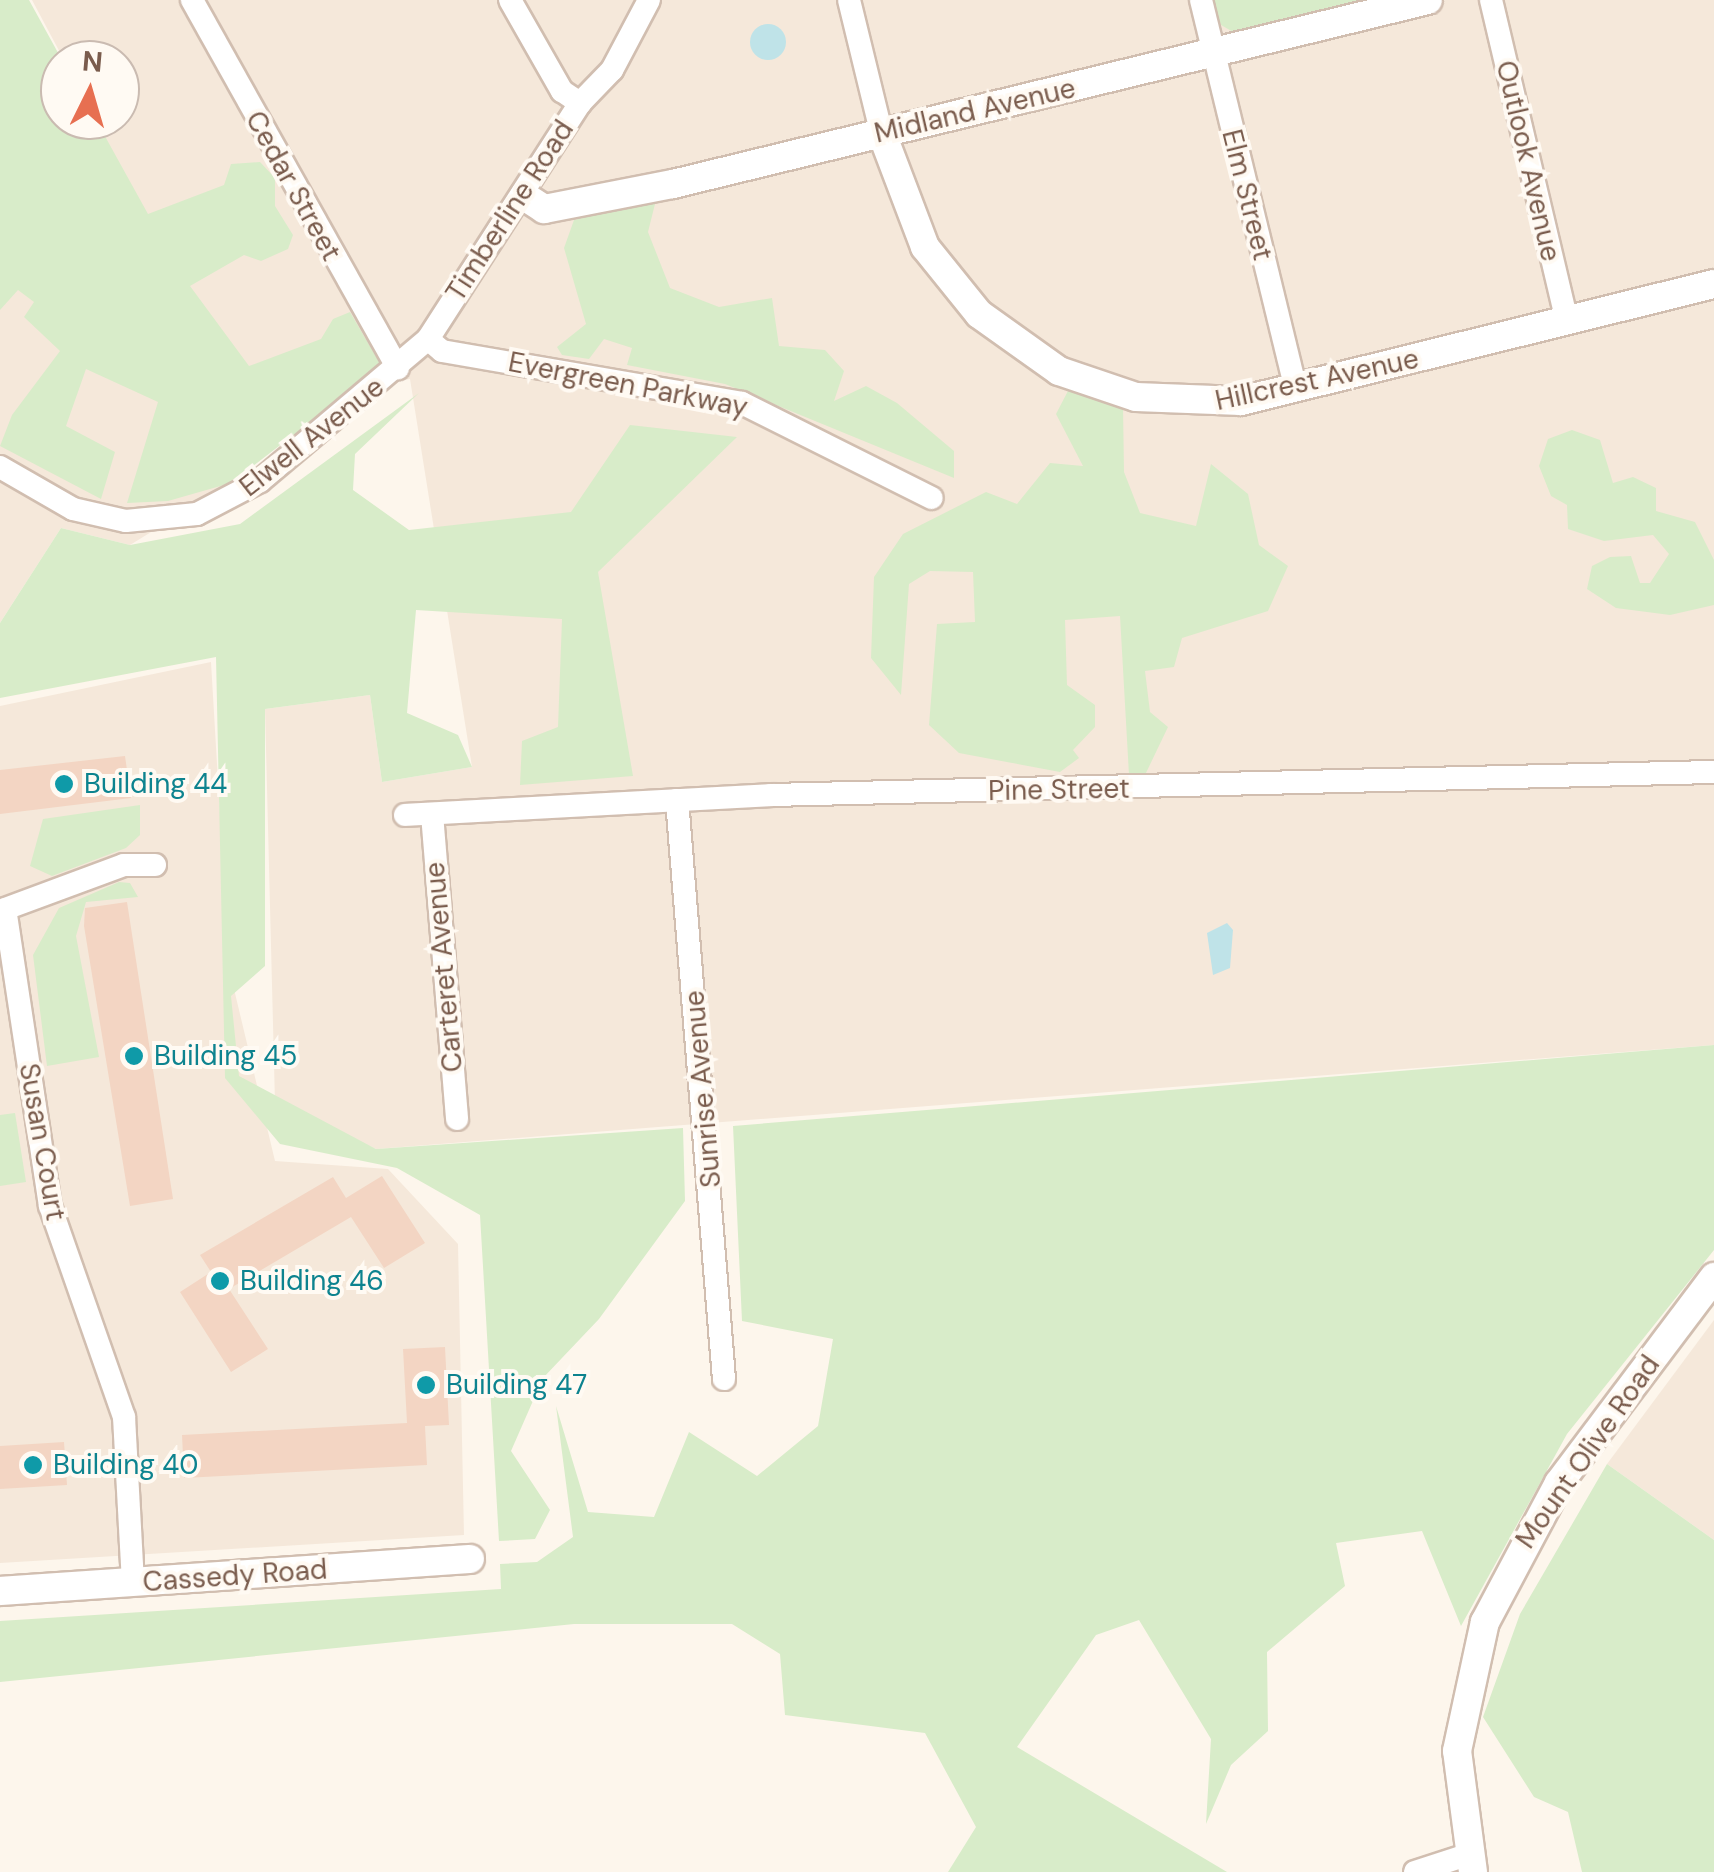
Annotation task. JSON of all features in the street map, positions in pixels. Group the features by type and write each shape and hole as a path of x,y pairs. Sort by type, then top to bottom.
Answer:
{"street":[{"name":"Cedar Street","path":"192,0 398,368"},
{"path":"510,0 562,90 580,103"},
{"name":"Timberline Road","path":"398,368 428,339 524,196 580,103 606,79 649,0"},
{"name":"Hillcrest Avenue","path":"849,0 881,131 934,260 979,314 1034,357 1094,386 1167,402 1241,401 1714,284"},
{"name":"Elm Street","path":"1200,0 1296,390"},
{"name":"Midland Avenue","path":"524,196 544,210 596,201 1215,55 1428,0"},
{"name":"Outlook Avenue","path":"1490,0 1567,321"},
{"name":"Evergreen Parkway","path":"428,339 442,350 742,403 932,498"},
{"name":"Elwell Avenue","path":"0,467 90,515 148,522 197,514 260,481 398,368"},
{"name":"Pine Street","path":"405,814 677,800 1714,772"},
{"name":"Sunrise Avenue","path":"677,800 724,1379"},
{"name":"Carteret Avenue","path":"432,814 456,1119"},
{"name":"Susan Court","path":"133,1584 124,1418 50,1206 4,909 124,865 155,865"},
{"name":"Mount Olive Road","path":"1470,1864 1458,1739 1492,1606 1559,1483 1714,1278"},
{"name":"Cassedy Road","path":"0,1591 470,1559"},
{"path":"1415,1872 1470,1864"}],"shaded area":[{"path":"32,0 1714,0 1714,1045 376,1149 275,1103 265,709 370,695 382,782 472,767 410,379 244,404 105,140 140,140 140,40 53,40"},
{"path":"0,210 231,483 130,545 61,528 0,623"},
{"path":"211,662 229,968 275,1161 388,1169 458,1244 464,1535 0,1563 0,706"},
{"path":"1714,1320 1714,1540 1607,1464"}],"green space":[{"path":"0,0 29,0 51,40 40,40 40,140 107,140 148,214 224,185 231,164 260,162 275,178 275,206 293,235 288,249 261,261 244,255 190,286 249,366 321,339 333,319 350,312 382,367 231,483 168,501 127,503 158,402 86,369 66,426 115,452 101,499 0,446 12,415 60,351 24,317 34,302 18,290 0,310"},
{"path":"1212,0 1364,0 1235,33 1221,25"},
{"path":"656,200 648,232 670,288 719,307 772,298 779,346 825,350 844,371 834,401 866,386 897,403 954,451 954,478 725,384 627,365 632,348 604,339 589,359 562,355 557,347 586,324 564,248 574,220"},
{"path":"1069,389 1123,405 1124,472 1140,513 1196,526 1211,464 1248,494 1259,545 1288,566 1268,611 1182,638 1174,667 1145,671 1150,712 1168,727 1145,775 1129,775 1120,616 1065,620 1067,685 1095,705 1095,727 1073,750 1079,758 1060,772 959,753 929,725 937,624 975,622 973,572 930,571 909,584 901,695 871,658 874,577 903,534 986,492 1017,504 1050,463 1083,466 1056,414"},
{"path":"419,393 355,454 353,490 409,530 571,512 630,425 737,437 598,572 633,776 520,785 522,741 558,727 562,619 416,610 407,713 458,735 472,767 382,782 370,695 265,709 265,966 231,996 239,1076 376,1149 683,1128 685,1201 599,1319 543,1378 511,1451 550,1510 535,1539 499,1541 480,1215 397,1168 280,1144 225,1078 216,657 0,698 0,623 61,528 130,545 240,524"},
{"path":"1572,430 1600,440 1613,483 1633,477 1656,488 1656,511 1695,522 1714,560 1714,605 1670,615 1616,608 1587,589 1592,566 1610,557 1631,556 1640,583 1650,583 1669,554 1653,535 1604,541 1568,529 1567,505 1551,496 1539,466 1548,439"},
{"path":"140,805 140,835 126,848 52,876 30,866 43,819"},
{"path":"119,882 130,883 138,897 86,902 76,936 99,1057 47,1066 33,955 59,908"},
{"path":"1714,1045 1714,1250 1567,1434 1461,1626 1422,1531 1336,1543 1345,1586 1267,1652 1268,1731 1231,1765 1206,1824 1211,1739 1139,1620 1096,1635 1017,1747 1227,1872 948,1872 976,1827 925,1733 785,1715 780,1654 732,1624 574,1624 0,1682 0,1621 501,1589 500,1564 537,1562 573,1537 556,1406 588,1512 654,1517 689,1432 757,1476 818,1426 833,1339 742,1321 733,1126"},
{"path":"15,1113 26,1182 0,1186 0,1115"},
{"path":"1607,1464 1714,1540 1714,1872 1582,1872 1568,1812 1534,1797 1483,1717 1520,1614"}],"water":[{"path":"768,24 781,29 786,42 781,55 768,60 755,55 750,42 755,29"},
{"path":"1227,923 1233,930 1230,968 1213,975 1207,933"}],"building":[{"name":"Building 44","path":"125,756 131,798 0,814 0,770"},
{"name":"Building 45","path":"127,902 173,1199 130,1206 84,926 85,908"},
{"name":"Building 46","path":"382,1176 425,1243 384,1268 351,1217 229,1289 268,1349 231,1372 180,1292 211,1272 200,1255 333,1177 346,1198"},
{"name":"Building 47","path":"445,1347 449,1425 425,1426 427,1465 184,1478 182,1435 407,1423 403,1349"},
{"name":"Building 40","path":"64,1442 67,1485 0,1489 0,1446"}],"place":[{"name":"Building 44","path":"64,784"},
{"name":"Building 45","path":"134,1056"},
{"name":"Building 46","path":"220,1281"},
{"name":"Building 47","path":"426,1385"},
{"name":"Building 40","path":"33,1465"}]}
